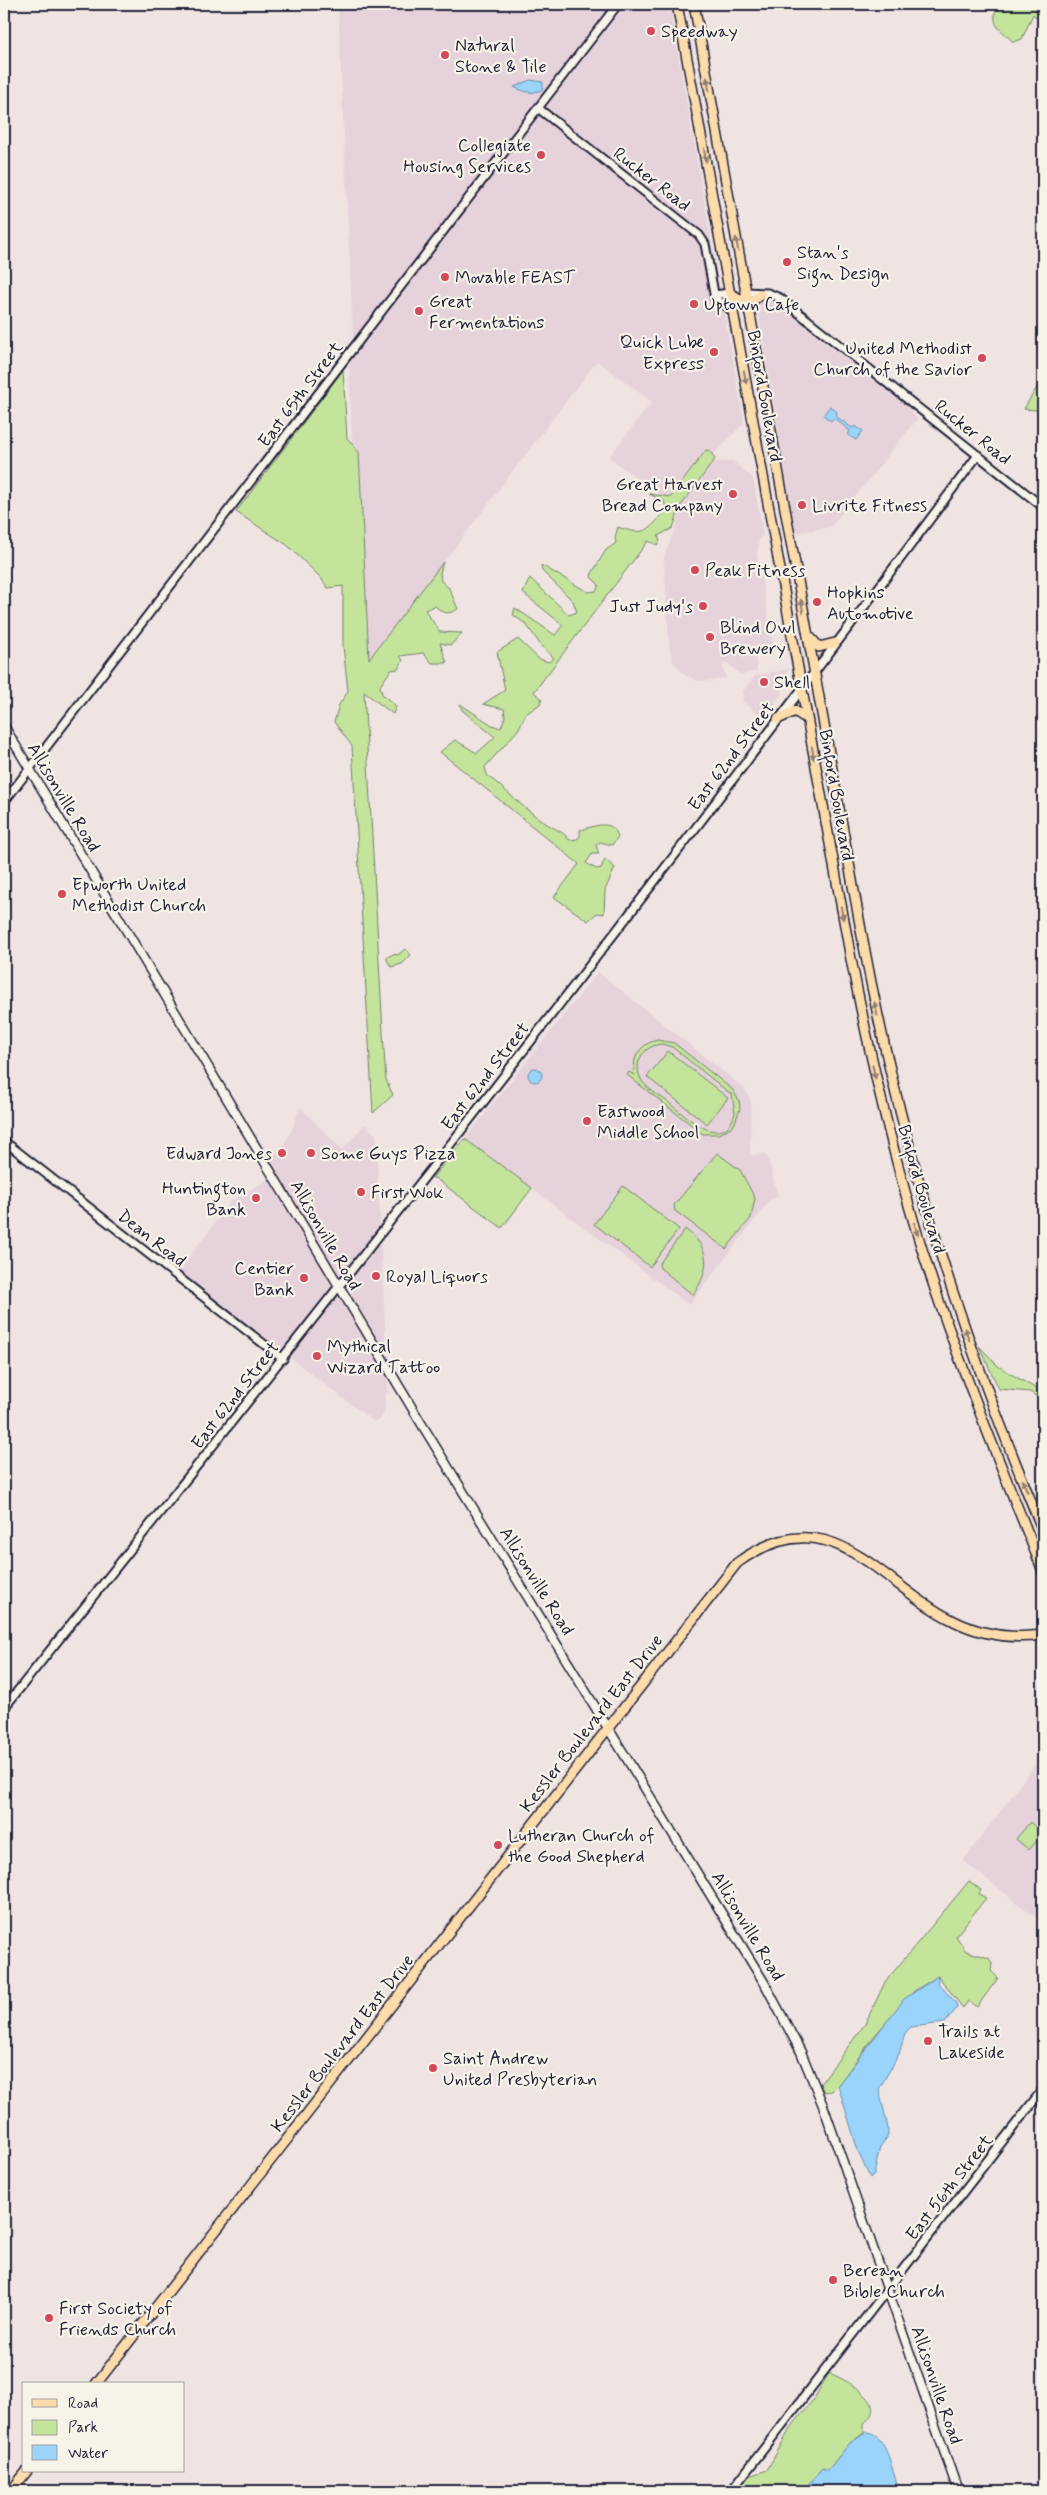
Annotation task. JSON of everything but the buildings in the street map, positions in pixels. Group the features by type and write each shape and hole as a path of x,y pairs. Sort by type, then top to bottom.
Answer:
{"main road":[{"name":"Binford Boulevard","path":"678,4 801,688 863,1020 900,1176 955,1349 1043,1571"},
{"name":"Binford Boulevard","path":"694,4 870,981 906,1134 938,1249 964,1327 1043,1531"},
{"path":"727,274 733,285 746,292"},
{"path":"730,293 743,301 750,314"},
{"path":"750,314 754,301 762,293"},
{"path":"806,630 814,643 820,647 835,643"},
{"path":"778,719 795,711 807,720"},
{"name":"Allisonville Road","path":"4,726 338,1287 609,1726 765,1984 792,2034 824,2108 958,2491"},
{"name":"Kessler Boulevard East Drive","path":"98,2382 737,1563 768,1545 788,1540 815,1539 848,1548 936,1610 968,1627 992,1634 1012,1636 1043,1634"},
{"path":"11,2491 26,2472"}],"street":[{"name":"East 65th Street","path":"4,802 618,4"},
{"name":"Rucker Road","path":"538,108 699,235 705,244 714,297"},
{"name":"Rucker Road","path":"743,278 762,293"},
{"name":"Rucker Road","path":"746,292 774,295 783,301 1043,507"},
{"path":"714,297 730,293"},
{"path":"714,297 734,314"},
{"name":"East 62nd Street","path":"4,1708 283,1359 614,936 978,455"},
{"name":"Dean Road","path":"4,1141 283,1359"},
{"name":"East 56th Street","path":"731,2491 1043,2089"}],"shaded area":[{"path":"338,4 669,4 744,423 712,456 710,451 706,450 670,497 660,496 609,457 652,402 597,361 369,660 359,450 352,443 349,362 354,356"},
{"path":"766,299 774,301 791,312 823,341 907,406 917,419 831,527 795,533 758,311 760,302"},
{"path":"732,461 753,478 763,534 759,540 757,554 774,649 755,654 757,671 741,675 727,663 722,665 726,678 708,681 696,680 685,675 673,662 669,644 664,557 677,524 679,504 711,462"},
{"path":"788,669 782,693 764,719 743,702 743,691 755,676"},
{"path":"598,972 745,1089 751,1102 750,1155 765,1154 768,1158 778,1197 771,1199 689,1305 465,1139"},
{"path":"300,1107 342,1150 365,1124 376,1135 388,1393 385,1394 385,1410 380,1420 373,1421 180,1274 183,1265 231,1201 267,1180 268,1160 281,1149 292,1130"},
{"path":"1043,1754 1043,1923 963,1861"}],"green space":[{"path":"997,4 1043,4 1043,23 1033,14 1022,39 1013,42 999,29 995,22"},
{"path":"343,370 347,438 359,452 369,659 443,562 440,573 441,581 449,588 458,609 446,613 435,606 425,610 440,632 462,633 451,645 440,643 447,663 432,663 423,653 400,656 403,660 398,669 391,670 380,686 382,694 396,706 393,714 364,692 386,1080 393,1095 373,1113 352,746 334,722 339,705 348,691 343,646 343,586 328,588 320,577 287,545 236,512"},
{"path":"1043,377 1043,406 1036,410 1024,409"},
{"path":"706,450 710,451 715,459 680,507 673,528 658,536 660,541 657,545 648,541 534,692 542,699 540,704 526,714 518,730 485,767 487,775 529,811 561,832 569,840 577,839 580,836 580,830 602,825 612,827 615,831 618,837 612,845 600,842 596,845 599,854 592,854 586,863 596,869 601,868 605,859 615,868 605,890 604,914 597,913 588,921 554,897 579,864 440,752 455,740 477,753 495,737 462,710 460,704 492,725 501,728 505,716 504,709 483,704 505,690 497,652 518,639 539,659 549,662 554,658 542,647 526,624 513,615 515,608 555,635 563,625 523,593 530,578 569,615 577,612 573,601 542,571 541,565 588,592 596,591 599,585 591,577 592,573 606,550 616,543 615,537 618,527 641,531 651,527 666,509 664,501 649,494 671,497"},
{"path":"405,949 411,955 402,964 391,967 386,958 393,954 398,955"},
{"path":"657,1040 674,1043 733,1090 739,1101 740,1109 734,1125 720,1134 703,1134 627,1075 629,1072 635,1075 634,1063 638,1053 651,1042","holes":["662,1044 672,1047 732,1095 735,1113 730,1125 722,1130 713,1131 704,1128 652,1091 642,1081 638,1071 642,1054 656,1045"]},
{"path":"668,1051 728,1098 707,1124 647,1077"},
{"path":"465,1139 532,1188 502,1228 435,1178 432,1178"},
{"path":"717,1153 740,1170 755,1198 751,1218 726,1249 675,1211 674,1205"},
{"path":"623,1186 679,1229 650,1267 594,1224"},
{"path":"685,1229 700,1244 704,1251 705,1259 703,1276 693,1295 660,1268 659,1264"},
{"path":"979,1346 998,1366 1043,1393 1043,1401 1030,1392 999,1389"},
{"path":"1030,1822 1043,1834 1029,1850 1016,1839"},
{"path":"969,1881 981,1890 979,1894 986,1898 956,1936 966,1951 989,1958 992,1963 991,1971 998,1978 977,2007 968,2001 963,2008 938,1976 914,1991 876,2034 838,2085 832,2091 824,2092 820,2084 865,2024 885,1982"},
{"path":"829,2373 846,2381 870,2400 871,2415 864,2423 864,2433 850,2443 828,2470 822,2468 803,2491 735,2491 746,2477 767,2470 790,2429 815,2397"}],"water":[{"path":"530,80 543,82 543,89 528,92 514,87"},
{"path":"830,406 837,412 836,416 852,428 855,426 863,431 856,440 848,435 850,431 834,418 831,421 823,415"},
{"path":"532,1068 538,1068 542,1075 538,1082 532,1082 528,1078 528,1072"},
{"path":"938,1976 938,1983 956,2003 957,2008 945,2023 911,2027 905,2033 899,2054 879,2089 888,2128 888,2136 880,2147 874,2174 870,2178 859,2154 838,2085 904,1999"},
{"path":"867,2432 874,2434 880,2439 892,2466 899,2491 803,2491 822,2468 828,2470 850,2443"}],"place":[{"name":"Speedway","path":"651,31"},
{"name":"Natural Stone & Tile","path":"445,55"},
{"name":"Collegiate Housing Services","path":"541,155"},
{"name":"Stan's Sign Design","path":"787,262"},
{"name":"Movable FEAST","path":"445,277"},
{"name":"Uptown Cafe","path":"694,304"},
{"name":"Great Fermentations","path":"419,311"},
{"name":"Quick Lube Express","path":"714,352"},
{"name":"United Methodist Church of the Savior","path":"982,358"},
{"name":"Great Harvest Bread Company","path":"733,494"},
{"name":"Livrite Fitness","path":"802,505"},
{"name":"Peak Fitness","path":"695,570"},
{"name":"Hopkins Automotive","path":"817,602"},
{"name":"Just Judy's","path":"703,606"},
{"name":"Blind Owl Brewery","path":"710,637"},
{"name":"Shell","path":"764,682"},
{"name":"Epworth United Methodist Church","path":"62,894"},
{"name":"Eastwood Middle School","path":"587,1121"},
{"name":"Edward Jones","path":"282,1153"},
{"name":"Some Guys Pizza","path":"311,1153"},
{"name":"First Wok","path":"361,1192"},
{"name":"Huntington Bank","path":"256,1198"},
{"name":"Royal Liquors","path":"376,1276"},
{"name":"Centier Bank","path":"304,1278"},
{"name":"Mythical Wizard Tattoo","path":"317,1356"},
{"name":"Lutheran Church of the Good Shepherd","path":"498,1845"},
{"name":"Trails at Lakeside","path":"928,2041"},
{"name":"Saint Andrew United Presbyterian","path":"433,2068"},
{"name":"Berean Bible Church","path":"833,2280"},
{"name":"First Society of Friends Church","path":"49,2318"}]}
